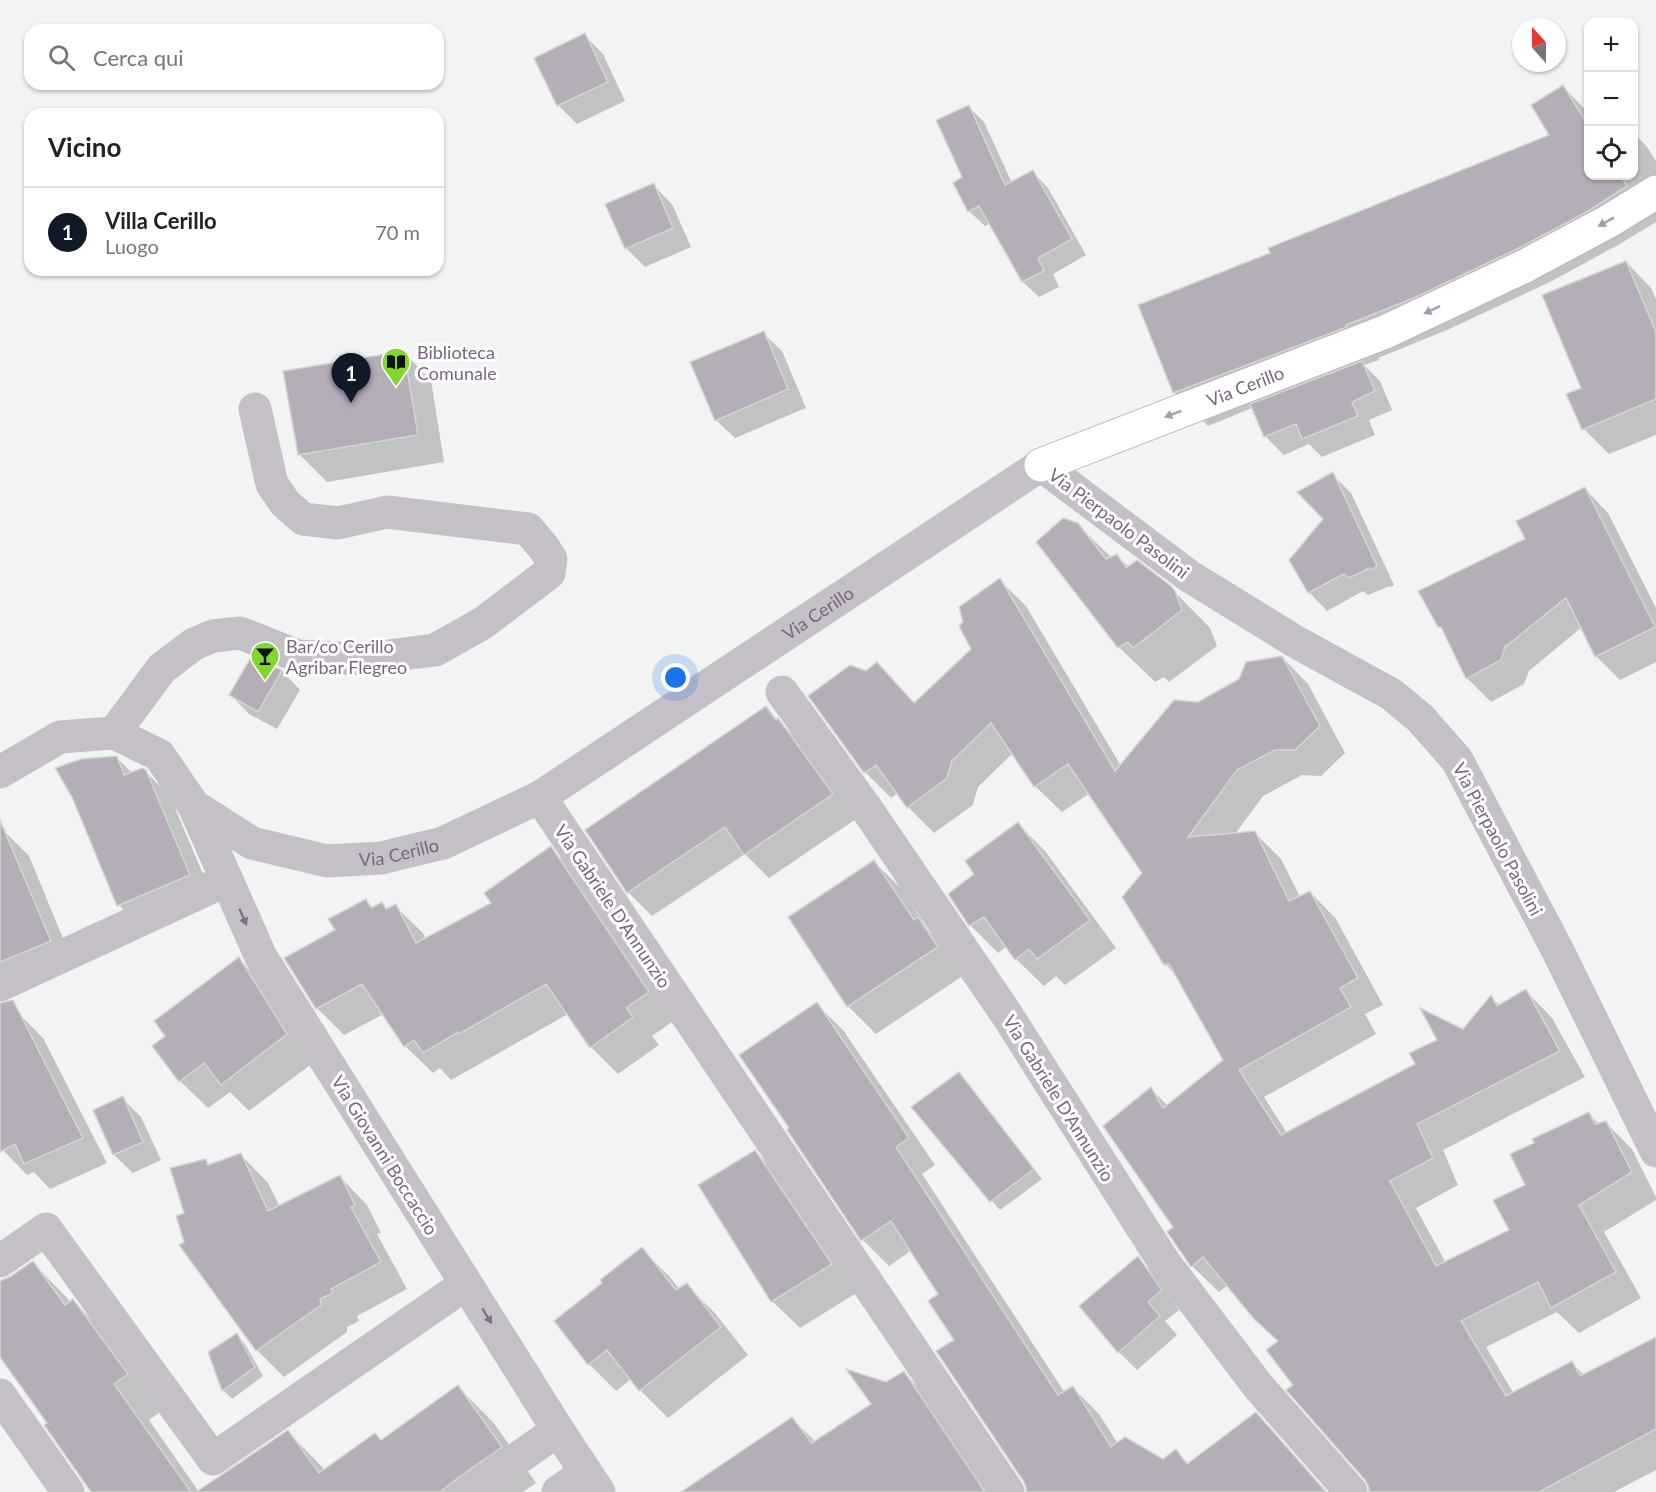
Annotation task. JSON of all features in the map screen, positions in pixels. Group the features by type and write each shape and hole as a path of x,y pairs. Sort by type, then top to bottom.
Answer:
{"street":[{"name":"Via Cerillo","path":"0,772 60,736 114,733 159,755 194,806 252,843 327,861 381,858 442,843 540,797 1041,465 1385,332 1525,266 1609,221 1656,192"},
{"path":"114,733 162,668 194,644 213,636 240,633 297,656 364,659 435,650 483,624 549,573 551,560 528,529 387,512 338,524 303,519 285,502 272,484 255,409"},
{"name":"Via Pierpaolo Pasolini","path":"1041,465 1189,576 1296,642 1391,694 1420,717 1457,760 1558,951 1656,1151"},
{"name":"Via Gabriele D'Annunzio","path":"782,692 866,808 1007,1014 1164,1262 1258,1386 1351,1492"},
{"name":"Via Gabriele D'Annunzio","path":"540,797 1008,1492"},
{"name":"Via Giovanni Boccaccio","path":"194,806 261,957 592,1482"},
{"path":"0,985 227,880"},
{"path":"0,1261 46,1229 213,1459 466,1284"},
{"path":"0,1395 68,1492"},
{"path":"470,1492 558,1430"},
{"path":"558,1492 592,1482"}],"building":[{"path":"585,33 608,82 557,106 534,58"},
{"path":"1563,85 1584,119 1584,180 1623,180 1627,186 1585,213 1517,249 1414,298 1346,325 1347,327 1173,393 1138,305 1270,253 1268,248 1549,135 1531,105"},
{"path":"969,105 1005,185 1033,170 1072,239 1038,258 1044,271 1022,282 979,206 968,212 953,183 962,177 936,120"},
{"path":"654,183 673,228 625,249 605,204"},
{"path":"1626,261 1656,332 1656,399 1582,430 1566,394 1581,388 1542,295"},
{"path":"764,331 788,389 715,421 690,362"},
{"path":"404,351 418,435 298,455 283,371"},
{"path":"1362,361 1375,391 1352,402 1358,416 1302,439 1296,424 1264,437 1250,404"},
{"path":"1333,472 1377,566 1349,578 1344,574 1308,593 1289,560 1323,519 1297,492"},
{"path":"1585,487 1655,627 1595,657 1566,598 1505,647 1501,660 1466,679 1441,627 1438,627 1418,591 1525,539 1516,521"},
{"path":"1063,518 1078,523 1106,559 1117,554 1126,568 1137,560 1171,586 1182,610 1133,648 1128,642 1118,648 1036,542"},
{"path":"1000,578 1115,771 1174,700 1198,702 1239,679 1246,662 1282,656 1320,726 1295,750 1275,750 1237,770 1188,837 1255,831 1289,901 1310,891 1358,978 1340,988 1351,1007 1239,1070 1281,1135 1415,1064 1409,1053 1437,1040 1420,1008 1463,1029 1491,995 1497,1006 1526,989 1560,1051 1417,1124 1433,1158 1390,1181 1436,1266 1509,1230 1493,1200 1525,1185 1510,1154 1534,1143 1532,1139 1589,1112 1595,1124 1606,1121 1632,1172 1579,1205 1616,1272 1551,1308 1538,1282 1461,1321 1506,1396 1572,1361 1580,1376 1656,1337 1656,1429 1539,1492 1369,1492 1365,1480 1286,1390 1293,1385 1266,1350 1278,1341 1254,1319 1203,1257 1191,1267 1167,1232 1173,1227 1103,1126 1151,1087 1163,1108 1223,1060 1169,964 1164,965 1122,897 1142,873 1068,764 1034,787 991,723 952,761 947,778 907,808 876,765 864,773 808,696 850,665 866,671 877,662 914,703 971,649 959,626 963,622 959,607"},
{"name":"Bar/co Cerillo Agribar Flegreo","path":"251,657 282,670 258,712 229,695"},
{"path":"766,706 776,720 778,718 833,794 744,855 725,827 627,893 585,830"},
{"path":"117,756 124,775 142,768 146,770 190,875 117,906 72,797 55,768 81,759"},
{"path":"0,820 51,941 0,962"},
{"path":"1018,822 1090,920 1037,959 1029,949 1015,960 984,917 969,926 948,894 974,874 965,861"},
{"path":"551,846 649,992 626,1008 633,1017 590,1048 546,984 423,1053 414,1040 404,1047 362,984 316,1009 284,958 335,930 328,919 366,899 371,908 382,902 386,909 396,904 416,943 491,903 484,893"},
{"path":"874,860 914,920 918,917 938,947 847,1007 788,917"},
{"path":"239,957 287,1034 221,1085 204,1063 179,1082 152,1046 165,1036 154,1021"},
{"path":"13,1000 83,1138 24,1164 15,1144 0,1152 0,1003"},
{"path":"817,1002 909,1138 896,1147 1058,1395 1073,1386 1111,1447 1125,1437 1163,1459 1176,1449 1187,1464 1256,1412 1326,1492 1027,1492 1024,1482 936,1351 954,1340 928,1301 938,1294 891,1221 861,1241 739,1055"},
{"path":"959,1072 1034,1169 990,1202 911,1107"},
{"path":"123,1096 143,1142 113,1155 93,1110"},
{"path":"755,1150 832,1264 771,1302 698,1185"},
{"path":"241,1153 268,1211 340,1175 355,1205 351,1207 381,1262 331,1289 333,1293 320,1299 321,1305 256,1351 179,1245 184,1242 176,1216 184,1213 170,1168 206,1159 208,1165"},
{"path":"642,1247 676,1290 687,1283 721,1327 639,1391 607,1350 588,1365 554,1321 602,1283 600,1280"},
{"path":"1138,1256 1162,1290 1148,1302 1160,1316 1118,1353 1079,1306"},
{"path":"33,1261 65,1305 73,1299 128,1374 114,1384 191,1492 91,1492 44,1425 47,1423 0,1357 0,1281"},
{"path":"237,1333 255,1367 222,1391 208,1352"},
{"path":"846,1369 886,1382 904,1371 985,1492 681,1492 792,1417 812,1443 871,1404"},
{"path":"458,1385 502,1447 440,1492 196,1492 288,1430 319,1473 375,1433 381,1440"}],"place":[{"name":"Biblioteca Comunale","path":"396,388"},
{"name":"Villa Cerillo","path":"351,403"},
{"name":"Bar/co Cerillo Agribar Flegreo","path":"265,682"}]}
